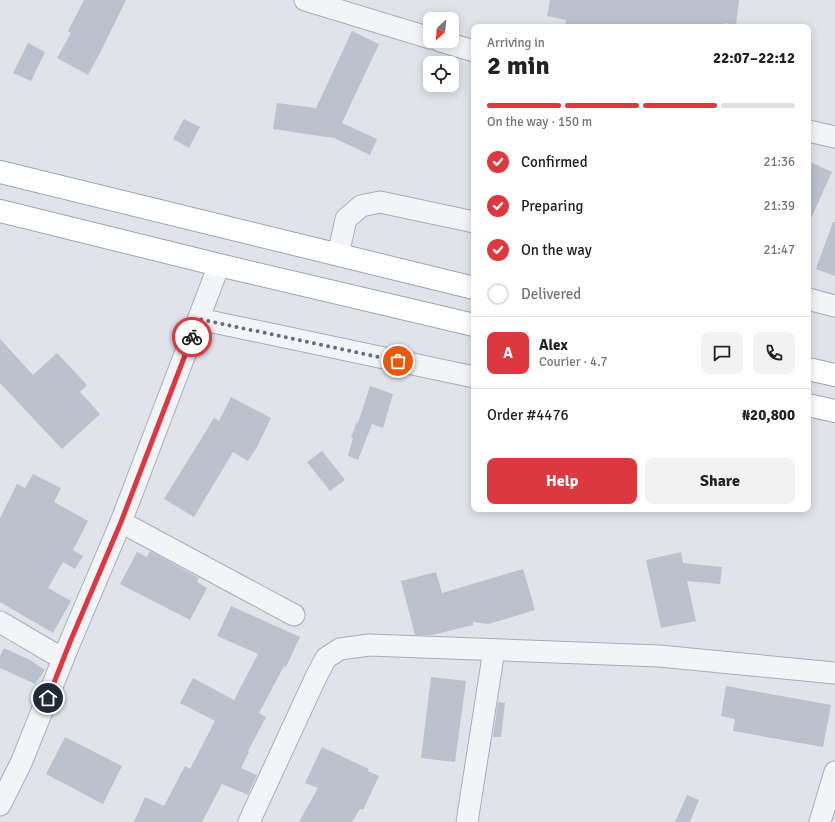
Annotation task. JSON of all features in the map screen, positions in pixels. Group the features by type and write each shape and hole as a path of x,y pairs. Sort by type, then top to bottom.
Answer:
{"main road":[{"path":"0,172 471,287"},
{"path":"0,211 219,265 471,324"},
{"path":"811,370 835,375"},
{"path":"811,406 835,411"}],"street":[{"path":"304,0 423,36"},
{"path":"459,47 471,50"},
{"path":"811,132 835,137"},
{"path":"338,255 346,219 361,206 380,202 471,221"},
{"path":"0,805 21,763 121,522 219,265"},
{"path":"811,300 835,306"},
{"path":"199,319 471,376"},
{"path":"121,522 294,615"},
{"path":"0,622 64,659"},
{"path":"249,822 316,677 326,658 340,649 369,645 659,656 835,673"},
{"path":"467,822 494,650"},
{"path":"820,822 835,772"}],"building":[{"path":"84,0 126,0 88,75 57,58 71,33 68,31"},
{"path":"550,0 739,0 736,24 565,24 566,20 547,16"},
{"path":"352,31 379,44 342,123 377,139 370,155 334,138 273,129 277,103 316,108"},
{"path":"28,43 45,52 31,81 13,73"},
{"path":"184,119 200,127 189,148 173,139"},
{"path":"811,162 832,172 811,218"},
{"path":"833,222 835,222 835,276 816,269"},
{"path":"0,339 33,375 57,353 87,385 80,392 100,414 62,449 0,383"},
{"path":"370,386 393,394 383,428 372,424 358,460 348,456 353,438 351,437 357,422 358,423"},
{"path":"231,397 271,418 257,447 248,461 233,452 194,517 164,499 214,418 219,421"},
{"path":"322,451 345,480 330,491 307,462"},
{"path":"33,474 61,488 54,502 88,521 73,550 83,556 75,569 63,562 48,588 71,601 53,633 0,602 0,518 17,484 25,488"},
{"path":"150,551 199,578 197,582 207,588 190,620 120,584 137,552 147,557"},
{"path":"681,552 683,563 722,567 720,584 687,581 696,621 661,628 646,560"},
{"path":"523,569 535,610 489,624 473,622 473,625 432,635 415,635 401,581 436,572 442,593"},
{"path":"231,606 300,637 286,667 284,666 259,713 266,717 241,768 257,775 248,795 222,784 202,822 134,822 145,797 164,806 185,766 190,769 215,721 180,703 193,678 234,700 258,654 217,636"},
{"path":"4,648 30,660 45,670 35,684 0,668 0,656"},
{"path":"431,677 466,681 455,762 421,758"},
{"path":"726,686 831,705 823,747 733,731 735,719 721,716"},
{"path":"498,702 505,703 501,737 493,737"},
{"path":"65,737 122,766 103,804 46,774"},
{"path":"322,747 369,769 368,771 379,776 363,810 360,809 352,822 299,822 318,788 305,783"},
{"path":"687,795 699,800 690,822 675,822"}],"way so far":[{"path":"192,337 199,319 398,361"}],"route":[{"path":"48,698 121,522 192,337"}]}
